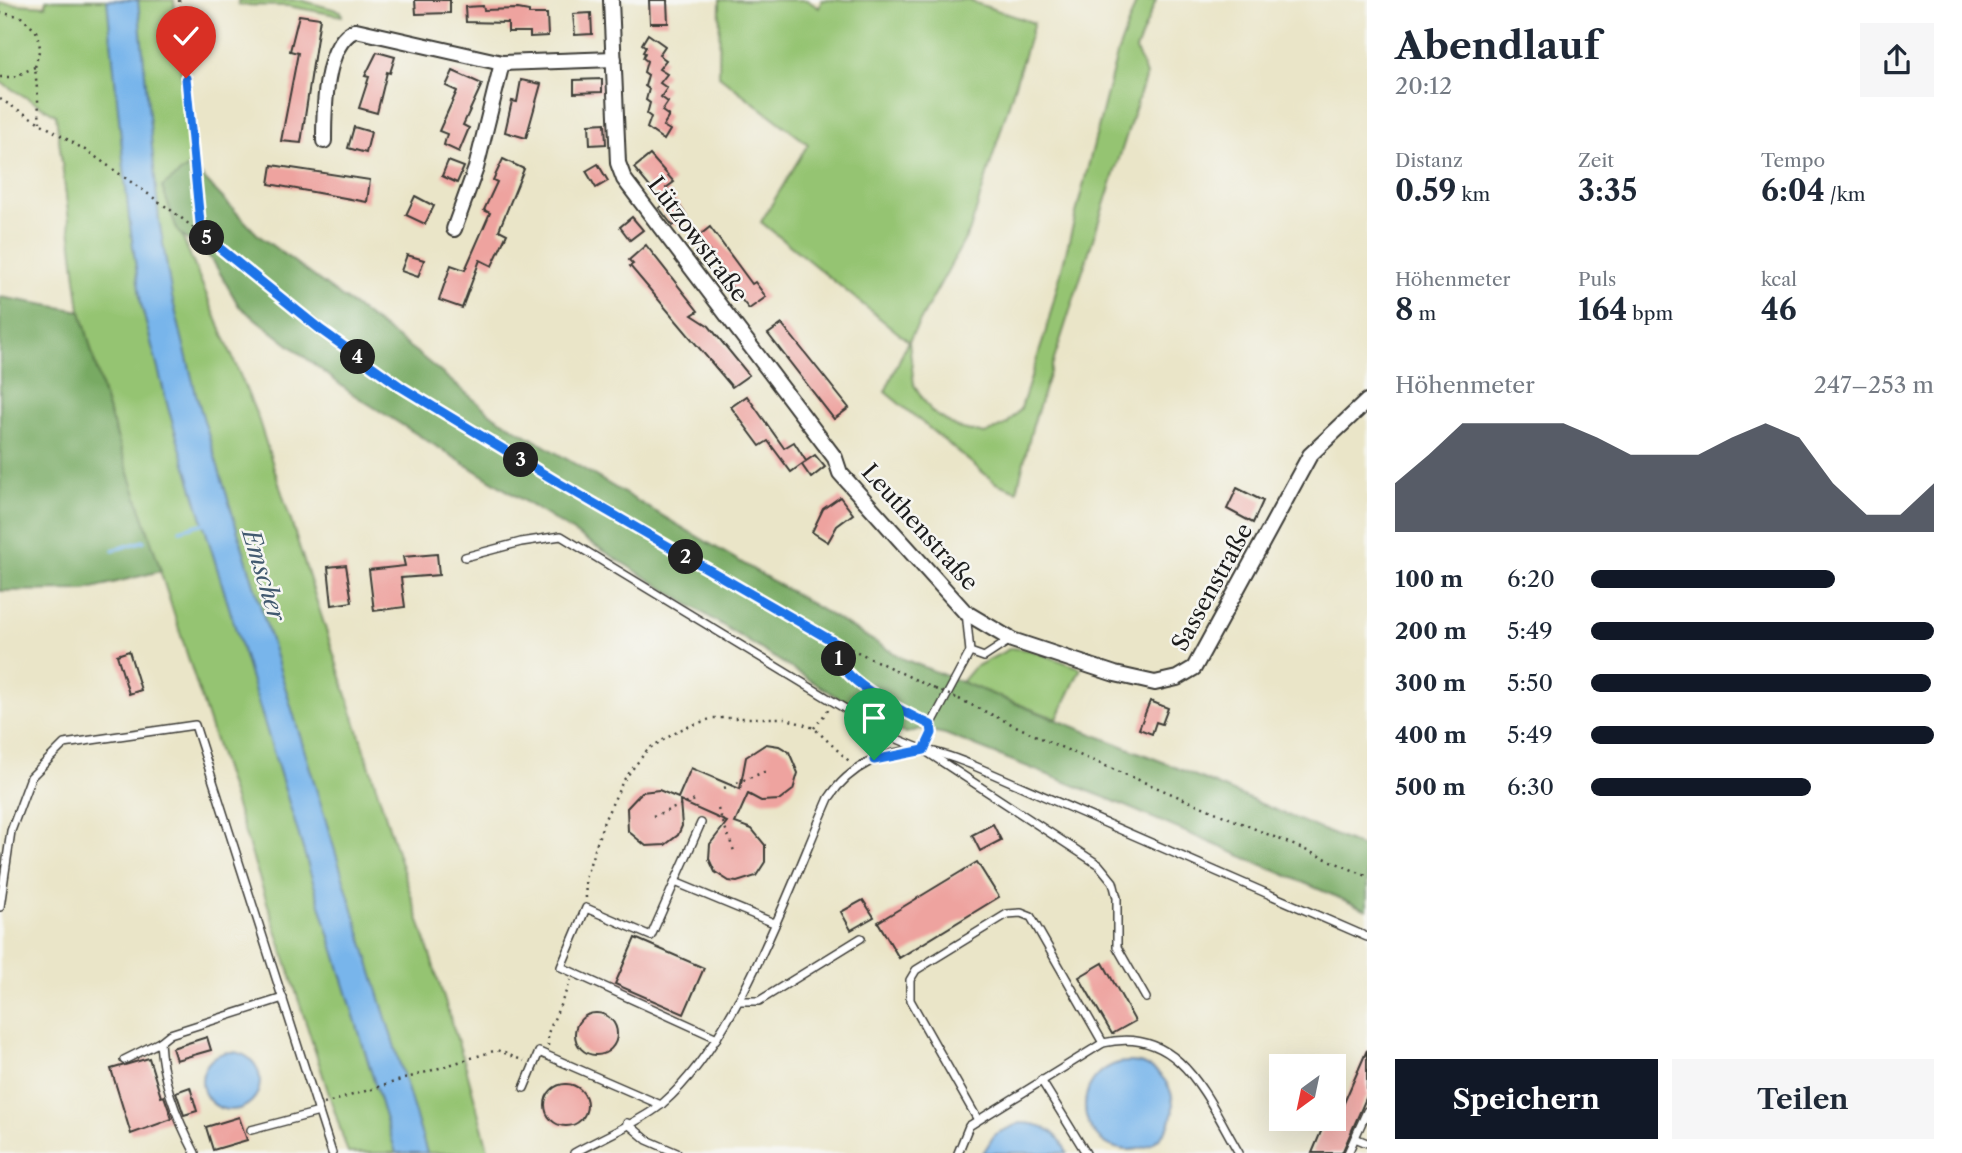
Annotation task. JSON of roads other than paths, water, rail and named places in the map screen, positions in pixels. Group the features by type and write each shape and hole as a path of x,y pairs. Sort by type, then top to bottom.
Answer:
{"street":[{"name":"Lützowstraße","path":"611,0 618,163 624,180 835,458 840,473"},
{"path":"324,141 324,115 335,51 340,40 349,32 363,30 502,63 614,59"},
{"path":"454,229 476,167 502,63"},
{"name":"Sassenstraße","path":"965,612 1012,639 1115,674 1155,683 1177,678 1194,668 1310,456 1367,401"},
{"name":"Leuthenstraße","path":"840,473 965,612"}],"lane":[{"path":"465,556 521,542 561,536 890,736 924,750 971,764 1367,937"},
{"path":"924,750 932,733 931,725 970,652 965,612"},
{"path":"970,652 984,657 1012,639"},
{"path":"0,907 11,831 31,777 64,744 195,725 332,1153"},
{"path":"574,1153 661,1105 717,1038 738,1001 840,781 856,767 884,757 924,750 1099,865 1113,882 1117,898 1117,947 1146,998"},
{"path":"701,823 651,936 586,908 561,967 717,1038"},
{"path":"675,882 774,923"},
{"path":"978,1120 910,1000 910,980 916,970 1007,914 1021,913 1031,917 1103,1043"},
{"path":"738,1001 759,1001 860,938"},
{"path":"124,1060 170,1034 283,998"},
{"path":"958,1153 969,1126 1103,1043 1116,1040 1148,1043 1174,1055 1192,1073 1239,1153"},
{"path":"160,1042 161,1062 181,1127 195,1153"},
{"path":"524,1088 539,1052 661,1105"},
{"path":"1041,1080 1086,1153"},
{"path":"251,1130 318,1109"},
{"path":"1348,1153 1367,1111"},
{"path":"627,1123 647,1140 677,1153"},
{"path":"1355,1138 1367,1143"}],"water":[{"path":"107,0 138,0 159,220 172,297 196,394 427,1153 396,1153 169,411 141,304 129,218"},
{"path":"231,1052 252,1060 260,1081 252,1102 231,1110 210,1102 202,1081 210,1060"},
{"path":"1120,1062 1138,1062 1154,1069 1166,1081 1173,1097 1173,1115 1166,1131 1154,1143 1138,1150 1120,1150 1104,1143 1092,1131 1085,1115 1085,1097 1092,1081 1104,1069"},
{"path":"1020,1123 1049,1130 1059,1139 1067,1153 983,1153 995,1134"}],"waterway":[{"path":"180,530 205,523"},
{"path":"113,550 144,541"}],"water label":[{"name":"Emscher","path":"264,575"}]}
